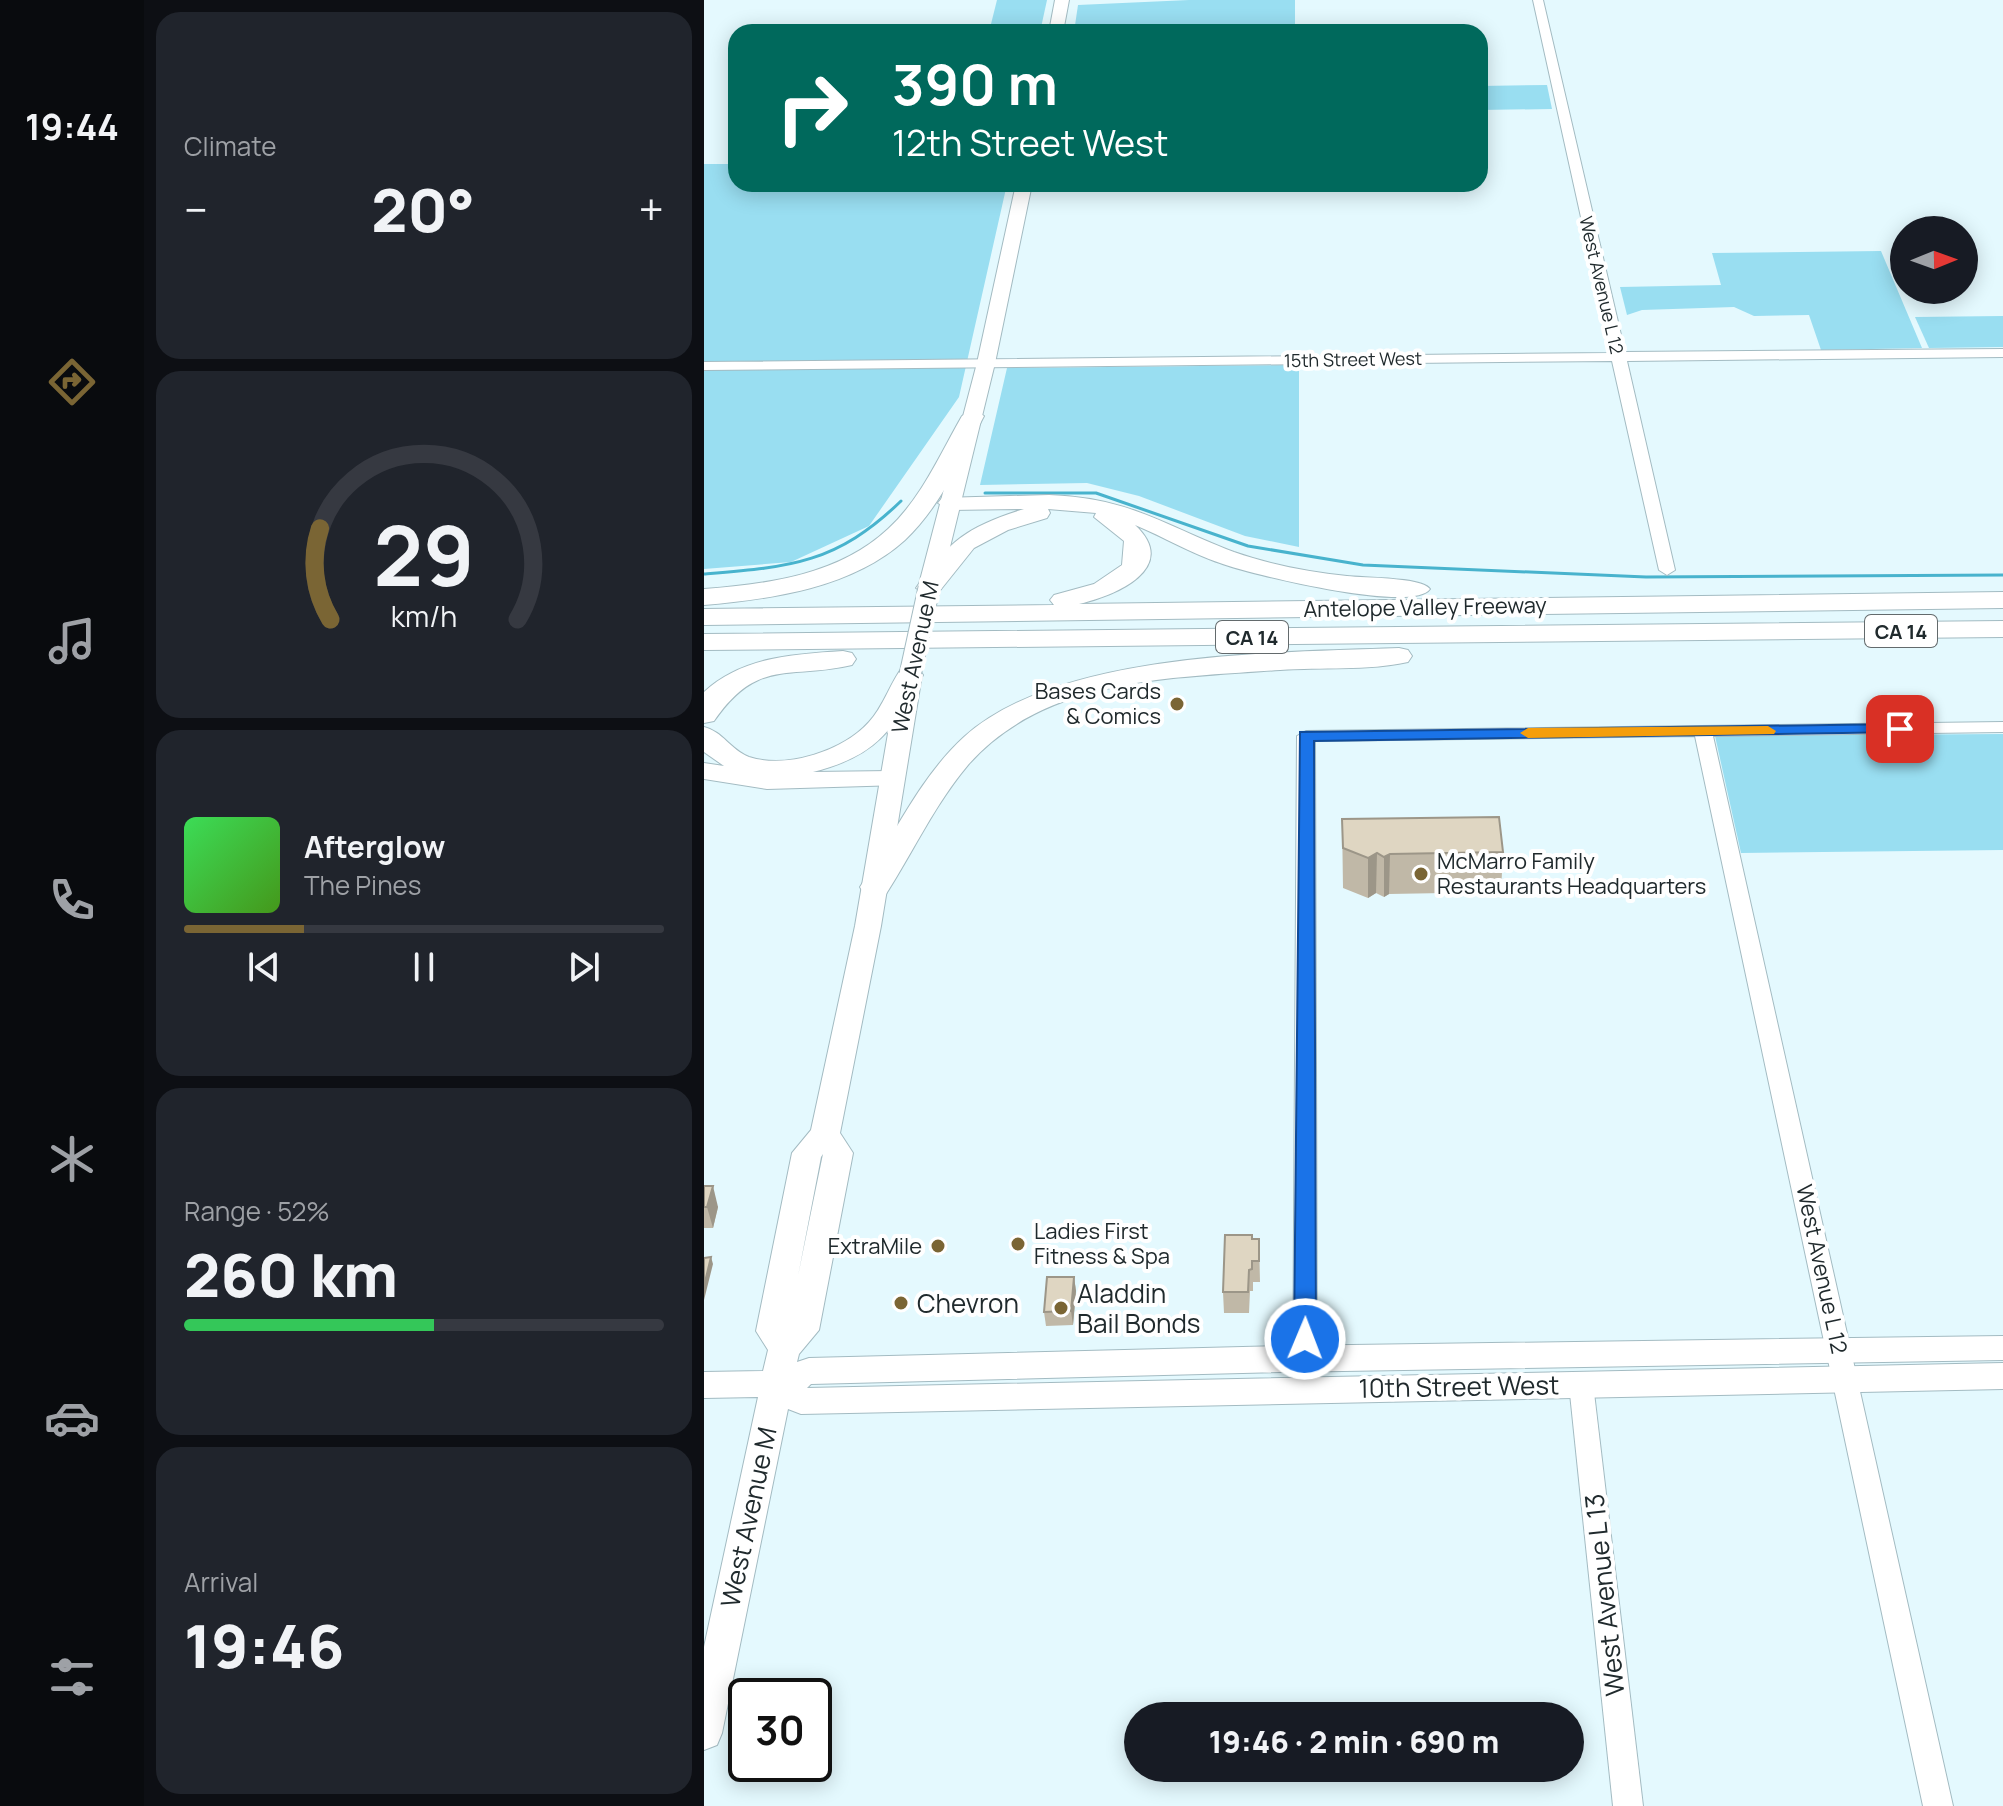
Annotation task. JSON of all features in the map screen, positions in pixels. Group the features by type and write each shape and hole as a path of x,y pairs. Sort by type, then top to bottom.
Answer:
{"highway":[{"path":"704,597 738,595 806,580 878,547 915,514 973,416"},
{"path":"950,503 1083,504 1108,508 1227,557 1340,583 1633,597 1682,603"},
{"path":"704,617 1063,600 1117,583 1133,569 1139,547 1129,530 1108,518 1073,511 1038,513 999,525 965,543 929,588"},
{"name":"Antelope Valley Freeway","path":"704,617 2003,600"},
{"name":"Antelope Valley Freeway","path":"704,642 2003,629"},
{"path":"875,887 938,783 976,740 1039,700 1089,684 1151,674 1317,660 1800,632"},
{"path":"704,715 707,706 728,685 754,671 793,663 1315,637"},
{"path":"704,735 719,753 749,765 807,765 835,758 877,731 910,675"},
{"path":"704,771 767,781 890,779"}],"main road":[{"path":"1058,24 1062,0"},
{"name":"West Avenue M","path":"704,1733 784,1349 803,1330 838,1153 825,1134 875,887 890,779 910,675 986,363 1022,192"},
{"name":"10th Street West","path":"1305,1374 1581,1384 2003,1348"},
{"name":"10th Street West","path":"704,1385 776,1384 801,1401 1305,1374 1842,1364 2003,1376"}],"street":[{"name":"West Avenue L 12","path":"1538,0 1667,570"},
{"name":"15th Street West","path":"704,366 2003,353"},
{"path":"1305,1374 1306,736 2003,727"},
{"name":"West Avenue L 12","path":"1703,732 1938,1806"},
{"name":"West Avenue L 13","path":"1581,1384 1628,1806"}],"shaded area":[{"path":"997,0 1047,0 1042,24 991,24"},
{"path":"1189,0 1295,0 1295,24 1075,24 1078,5"},
{"path":"1547,85 1552,109 1488,110 1488,86"},
{"path":"704,164 728,164 728,192 1005,192 959,397 869,526 791,562 704,569"},
{"path":"1881,251 1890,272 1890,304 1903,304 1922,348 1821,350 1809,315 1754,316 1734,307 1642,310 1627,315 1620,287 1721,285 1712,253"},
{"path":"2003,316 2003,347 1929,348 1915,317"},
{"path":"1299,365 1299,547 1245,536 1139,496 1087,483 980,485 1007,368"},
{"path":"2003,734 2003,850 1741,853 1715,736"}],"building":[{"path":"1499,817 1503,852 1390,854 1384,857 1377,853 1368,858 1343,848 1342,819"},
{"path":"704,1186 713,1186 707,1207 704,1207"},
{"path":"1225,1235 1252,1235 1252,1239 1259,1239 1259,1261 1252,1261 1248,1292 1223,1292"},
{"path":"711,1257 704,1286 704,1258"},
{"path":"1047,1277 1074,1277 1071,1311 1044,1312"}],"waterway":[{"path":"985,493 1096,493 1248,546 1363,565 1646,577 2003,575"},
{"path":"704,574 787,564 833,550 855,538 901,501"}],"slow traffic":[{"path":"1528,733 1768,731"}],"place":[{"name":"Bases Cards & Comics","path":"1177,704"},
{"name":"McMarro Family Restaurants Headquarters","path":"1421,874"},
{"name":"Ladies First Fitness & Spa","path":"1018,1244"},
{"name":"ExtraMile","path":"938,1246"},
{"name":"Chevron","path":"901,1303"},
{"name":"Aladdin Bail Bonds","path":"1061,1308"}],"route":[{"path":"1305,1339 1306,736 1900,729"}]}
